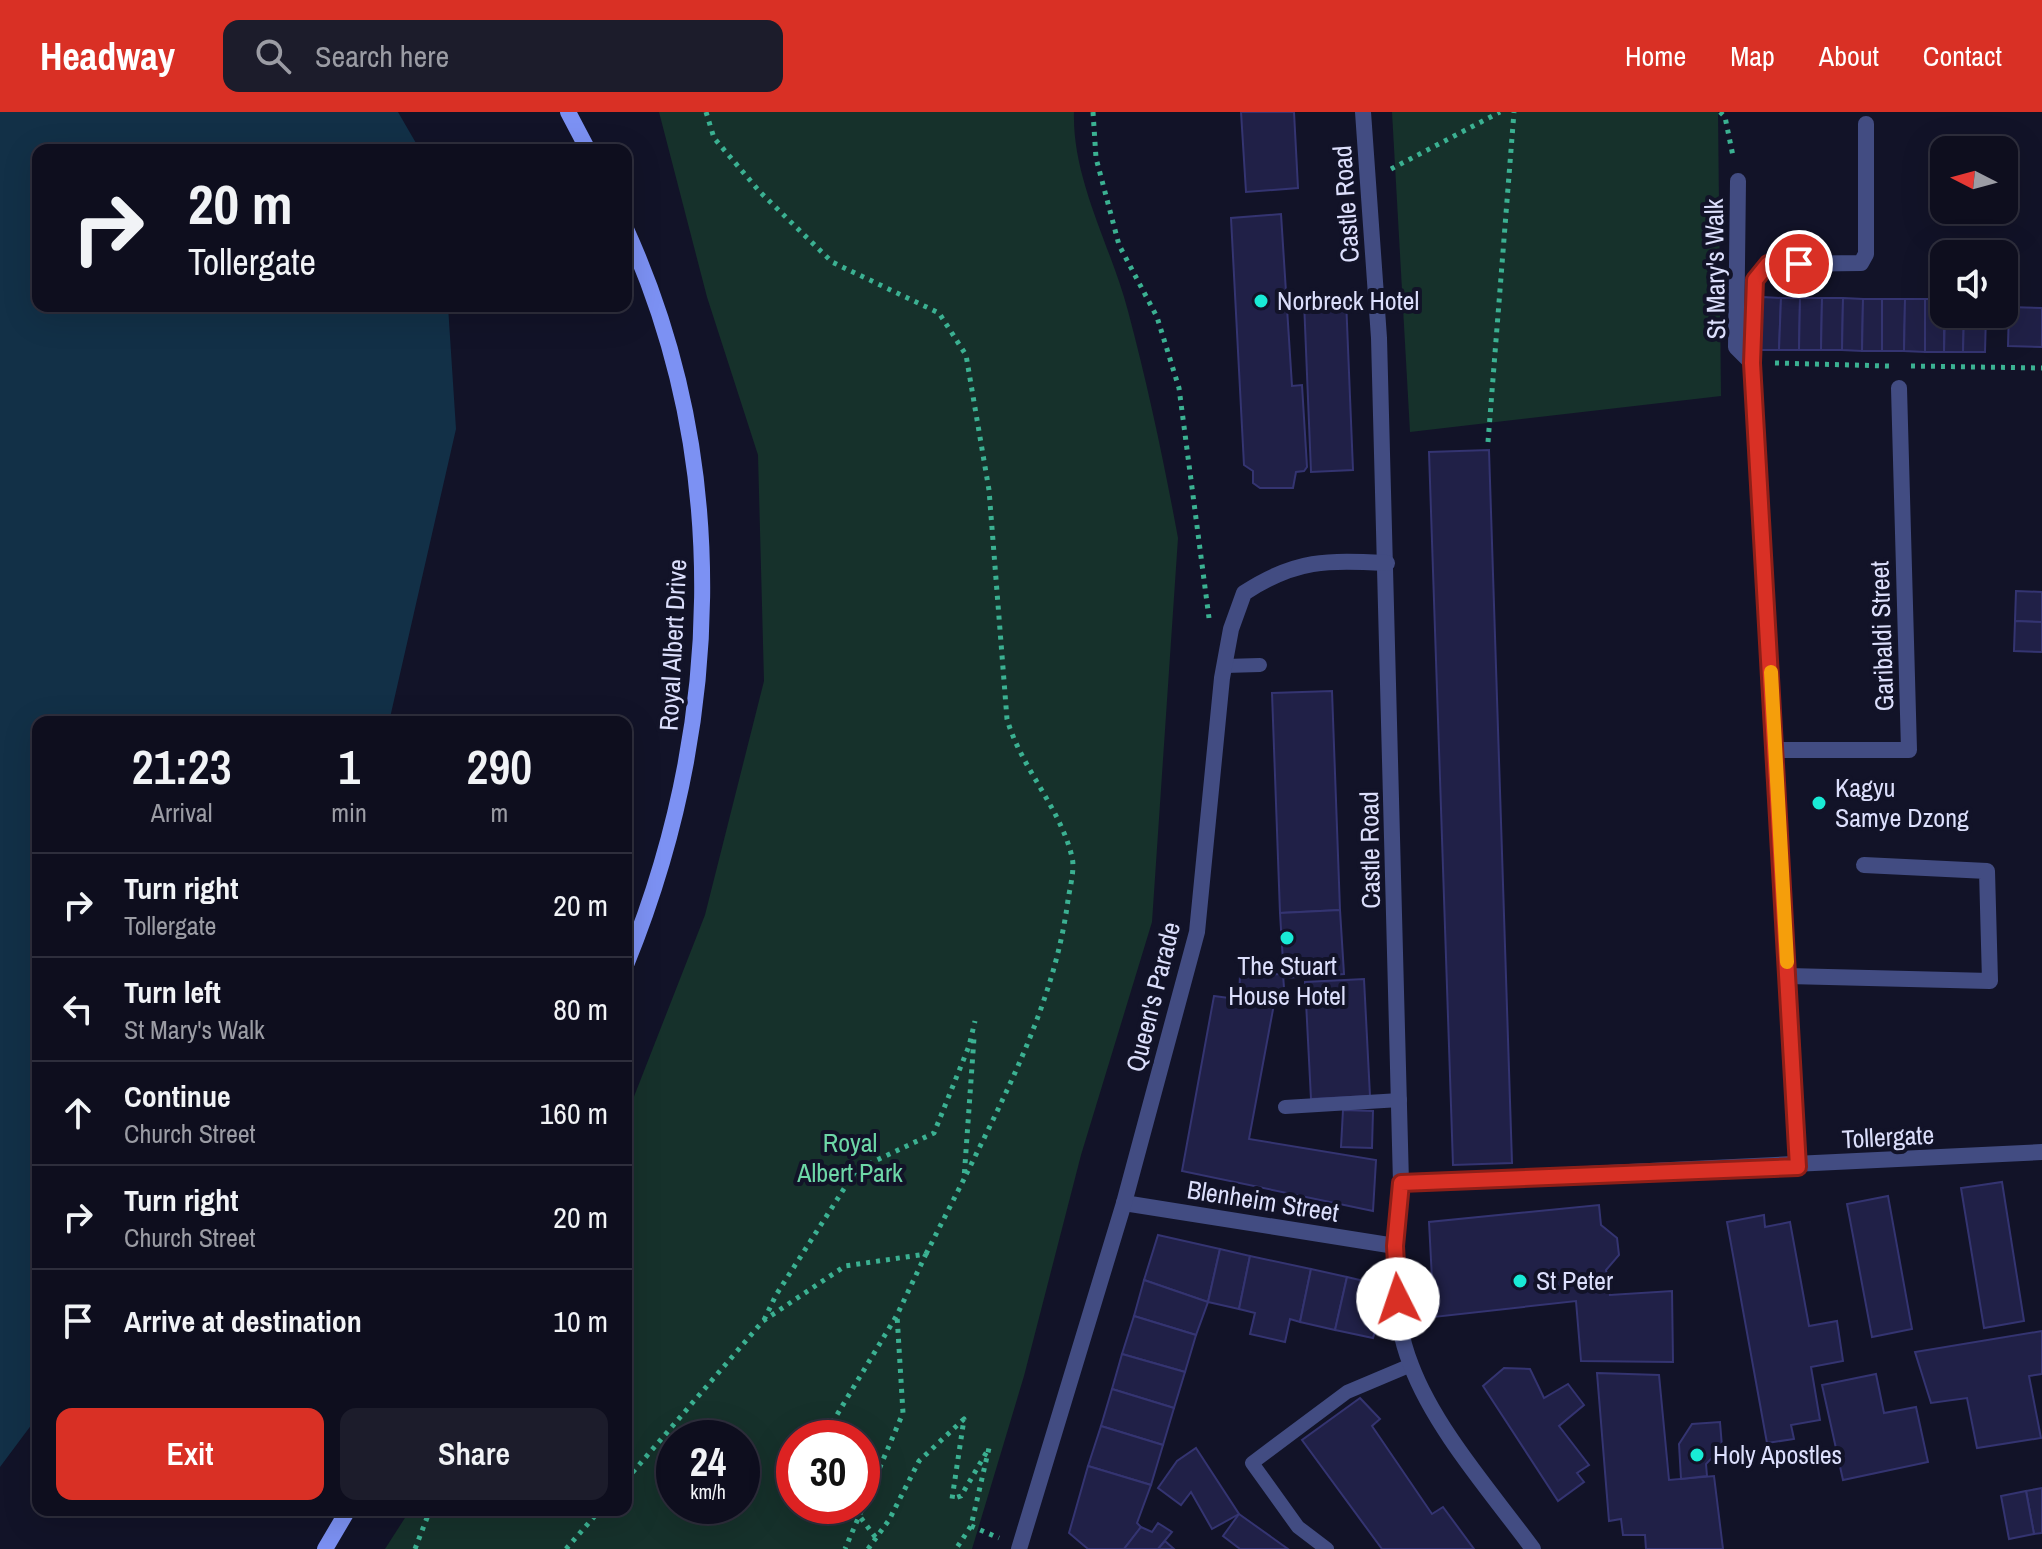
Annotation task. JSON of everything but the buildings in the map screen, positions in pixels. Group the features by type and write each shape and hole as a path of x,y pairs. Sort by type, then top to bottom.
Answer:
{"street":[{"path":"568,112 585,144"},
{"name":"Castle Road","path":"1363,112 1379,338 1387,563 1400,1100 1401,1183 1395,1246 1400,1325 1411,1365 1433,1409 1533,1549"},
{"path":"1752,363 1755,280 1768,264 1861,263 1866,254 1866,124"},
{"name":"St Mary's Walk","path":"1738,181 1736,347 1752,363 1798,1167"},
{"name":"Royal Albert Drive","path":"632,244 664,322 698,478 704,584 703,641 691,745 671,839 632,948"},
{"name":"Garibaldi Street","path":"1776,750 1909,750 1899,388"},
{"name":"Queen's Parade","path":"1021,1548 1124,1203 1197,932 1225,666 1231,629 1244,593 1271,575 1293,566 1325,560 1387,563"},
{"path":"1788,976 1990,981 1987,871 1864,865"},
{"name":"Tollergate","path":"1401,1183 1798,1167 2042,1152"},
{"name":"Blenheim Street","path":"1124,1203 1395,1246"},
{"path":"325,1549 344,1516"}],"lane":[{"path":"1225,666 1260,665"},
{"path":"1285,1107 1400,1100"},
{"path":"1327,1549 1298,1527 1252,1463 1347,1392 1411,1365"}],"path":[{"path":"706,112 714,138 760,192 832,262 939,313 966,355 989,490 1007,719 1014,746 1052,810 1073,859 1061,950 1029,1044 897,1315 834,1420"},
{"path":"1093,112 1096,158 1119,245 1157,317 1179,388 1207,617 1231,629"},
{"path":"1369,181 1500,112"},
{"path":"1488,442 1514,112"},
{"path":"1720,112 1725,117 1738,181"},
{"path":"632,1473 763,1321 776,1295 856,1170 934,1133 969,1046 975,1021 964,1179"},
{"path":"763,1321 845,1266 926,1254"},
{"path":"880,1470 903,1413 897,1315"},
{"path":"868,1549 919,1461 964,1419 952,1499 961,1496 989,1448 971,1526 956,1549"},
{"path":"415,1549 428,1516"},
{"path":"566,1549 595,1516"},
{"path":"845,1549 858,1524"},
{"path":"866,1524 876,1538"}],"green space":[{"name":"Royal Albert Park","path":"659,112 1074,112 1079,163 1128,311 1178,538 1152,922 1081,1155 1024,1376 972,1549 385,1549 406,1516 632,1516 632,1102 705,915 764,681 758,455 707,297"},
{"path":"1392,112 1718,112 1721,396 1410,432"}],"water":[{"path":"0,112 398,112 417,144 32,144 32,312 448,312 456,429 390,716 32,716 32,1424 0,1467"}],"slow traffic":[{"path":"1771,672 1787,962"}],"place":[{"name":"Norbreck Hotel","path":"1261,301"},
{"name":"Kagyu Samye Dzong","path":"1819,803"},
{"name":"The Stuart House Hotel","path":"1287,938"},
{"name":"St Peter","path":"1520,1281"},
{"name":"Holy Apostles","path":"1697,1455"}],"route":[{"path":"1398,1299 1395,1246 1401,1183 1798,1167 1752,363 1755,280 1768,264 1799,264"}]}
